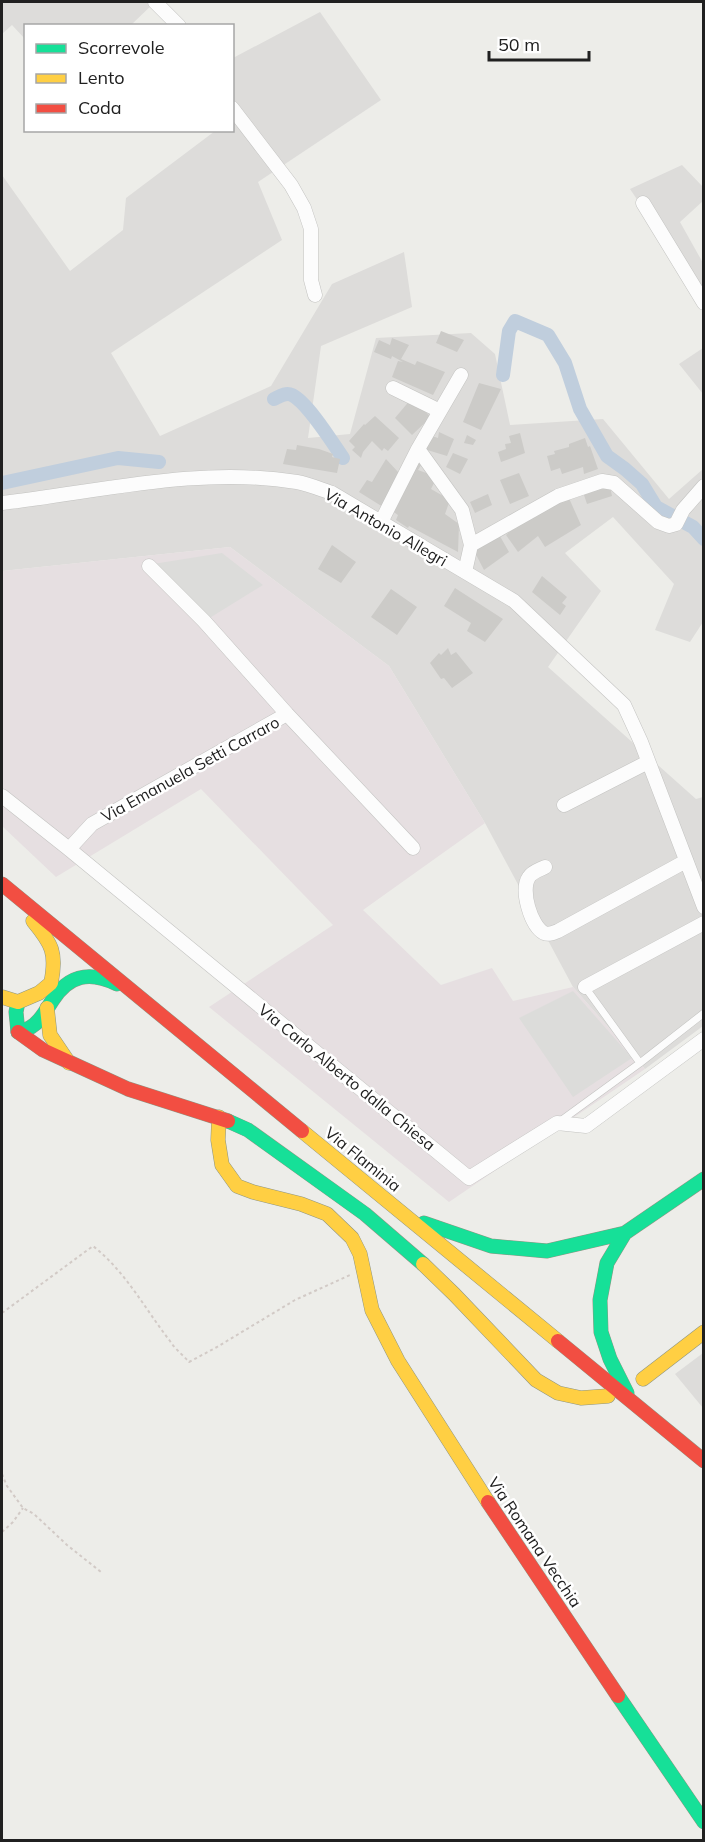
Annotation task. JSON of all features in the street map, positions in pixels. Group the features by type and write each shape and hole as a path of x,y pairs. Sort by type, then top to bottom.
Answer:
{"main road":[{"name":"Via Flaminia","path":"2,884 704,1461"},
{"path":"2,997 18,1002 39,993 51,983 55,961 51,943 31,919 17,896"},
{"path":"18,1032 28,1031 40,1022 63,984 78,978 97,976 128,988"},
{"path":"18,1002 16,1012 18,1032 43,1050 128,1089 219,1118 248,1130 365,1214 446,1286 536,1380 558,1393 581,1398 608,1396"},
{"path":"47,1008 50,1035 69,1063"},
{"name":"Via Romana Vecchia","path":"219,1118 218,1140 222,1165 237,1186 301,1204 327,1214 352,1238 360,1254 372,1310 398,1362 513,1542 704,1822"},
{"path":"408,1217 491,1246 547,1251 625,1233 704,1179"},
{"path":"625,1233 607,1263 600,1300 601,1332 610,1359 630,1401"},
{"path":"644,1380 704,1332"}],"street":[{"path":"155,2 177,24"},
{"path":"234,111 291,186 304,208 311,229 311,280 315,295"},
{"path":"643,203 704,303"},
{"path":"381,522 418,449 461,375"},
{"path":"393,388 440,411"},
{"path":"418,449 462,510 471,545 465,572"},
{"name":"Via Antonio Allegri","path":"2,503 176,479 247,478 298,482 332,493 514,601 624,705 704,907"},
{"path":"471,545 558,496 602,481 614,483 658,522 669,526 676,524 683,510 704,486"},
{"name":"Via Emanuela Setti Carraro","path":"149,566 204,621 286,714 413,848"},
{"name":"Via Emanuela Setti Carraro","path":"69,849 92,824 286,714"},
{"path":"564,805 648,762"},
{"name":"Via Carlo Alberto dalla Chiesa","path":"2,796 469,1178 557,1123"},
{"path":"544,867 530,875 525,886 526,901 537,927 548,934 558,931 686,861"},
{"path":"585,987 704,923"},
{"path":"2,1017 18,1032"},
{"path":"557,1123 586,1126 704,1039"}],"lane":[{"path":"585,987 640,1063"},
{"name":"Via Carlo Alberto dalla Chiesa","path":"557,1123 704,1013"}],"path":[{"path":"2,1314 93,1246 107,1257 137,1294 171,1343 189,1362 295,1300 364,1269"},
{"path":"2,1474 7,1486 23,1508 101,1572"},
{"path":"2,1532 23,1508"}],"shaded area":[{"path":"2,2 155,2 132,24 24,24 24,38 12,25 2,34"},
{"path":"320,12 381,100 258,182 282,240 111,353 160,436 271,386 332,284 404,252 412,307 321,346 308,438 350,434 376,338 471,333 495,354 510,425 603,419 669,499 703,469 703,622 690,642 655,630 674,584 613,517 565,553 601,591 548,667 696,799 703,797 703,1026 645,1069 573,987 485,823 389,666 230,547 2,571 2,175 70,271 123,230 126,198 214,132 234,132 234,57"},
{"path":"682,165 703,187 703,201 680,222 703,263 703,306 697,289 630,189"},
{"path":"703,348 703,394 679,364"},
{"path":"230,547 389,666 485,823 363,910 441,985 492,968 513,1001 573,987 645,1069 449,1202 209,1007 333,925 201,789 56,877 2,826 2,571"},
{"path":"222,553 263,585 208,619 153,564"},
{"path":"573,991 632,1058 573,1097 519,1018"},
{"path":"703,1353 703,1408 675,1374"}],"building":[{"path":"441,331 464,340 457,352 436,343"},
{"path":"392,338 409,345 401,359 415,365 417,361 445,372 433,395 392,377 398,361 403,362 392,356 391,359 374,352 379,340 390,345"},
{"path":"479,383 501,389 481,430 463,422"},
{"path":"411,399 431,417 412,435 395,418"},
{"path":"375,416 399,438 388,451 384,448 382,451 372,441 361,458 352,450 355,447 349,441 364,424"},
{"path":"439,432 454,439 447,456 424,449 429,435 438,438"},
{"path":"520,433 525,453 501,462 498,452 506,449 505,444 511,443 509,436"},
{"path":"467,435 476,440 473,445 464,443"},
{"path":"585,438 598,469 584,474 583,467 562,474 560,468 551,471 547,456"},
{"path":"297,445 333,454 332,457 340,459 337,473 283,464 287,449 296,450"},
{"path":"418,449 425,459 418,470 437,477 431,489 450,500 445,514 459,524 458,552 409,526 408,528 396,520 398,515 388,508"},
{"path":"453,453 468,459 460,474 446,467"},
{"path":"386,459 399,473 383,507 359,492 367,480 372,482"},
{"path":"519,473 529,496 510,504 500,480"},
{"path":"609,482 612,496 587,504 583,492"},
{"path":"488,494 492,505 475,513 470,502"},
{"path":"568,496 581,525 545,547 538,536 518,552 506,535 526,517"},
{"path":"497,531 509,552 484,570 471,545"},
{"path":"332,545 356,562 341,583 318,569"},
{"path":"542,576 567,597 562,603 566,606 560,615 532,592"},
{"path":"455,588 503,619 485,642 467,631 471,623 444,606"},
{"path":"391,589 417,607 397,635 371,617"},
{"path":"448,648 451,655 456,652 473,673 452,688 444,678 441,679 430,663 439,653 441,655"}],"waterway":[{"path":"503,375 509,331 515,321 548,335 565,363 580,409 607,456 642,484 656,507 693,527 704,539"},
{"path":"274,399 288,394 298,399 343,458"},
{"path":"2,483 118,458 159,462"}],"traffic: fast":[{"path":"18,1002 16,1012 18,1032 38,1022 59,992 73,980 98,977 117,984"},
{"path":"228,1121 248,1130 365,1214 423,1264"},
{"path":"424,1223 491,1246 547,1251 625,1233 704,1179"},
{"path":"625,1233 607,1263 600,1300 601,1332 610,1359 627,1393"},
{"path":"618,1696 704,1822"}],"traffic: slow":[{"path":"2,997 18,1002 39,993 51,983 53,964 51,949 45,936 33,921"},
{"path":"47,1008 50,1035 69,1063"},
{"path":"219,1117 218,1140 222,1165 237,1186 301,1204 327,1214 352,1238 360,1254 372,1310 398,1361 488,1502"},
{"path":"302,1131 558,1341"},
{"path":"423,1264 536,1380 558,1393 581,1398 608,1396"},
{"path":"643,1379 704,1332"}],"traffic: jam":[{"path":"2,884 302,1131"},
{"path":"18,1032 43,1050 128,1089 228,1121"},
{"path":"558,1341 704,1461"},
{"path":"488,1502 618,1696"}]}
